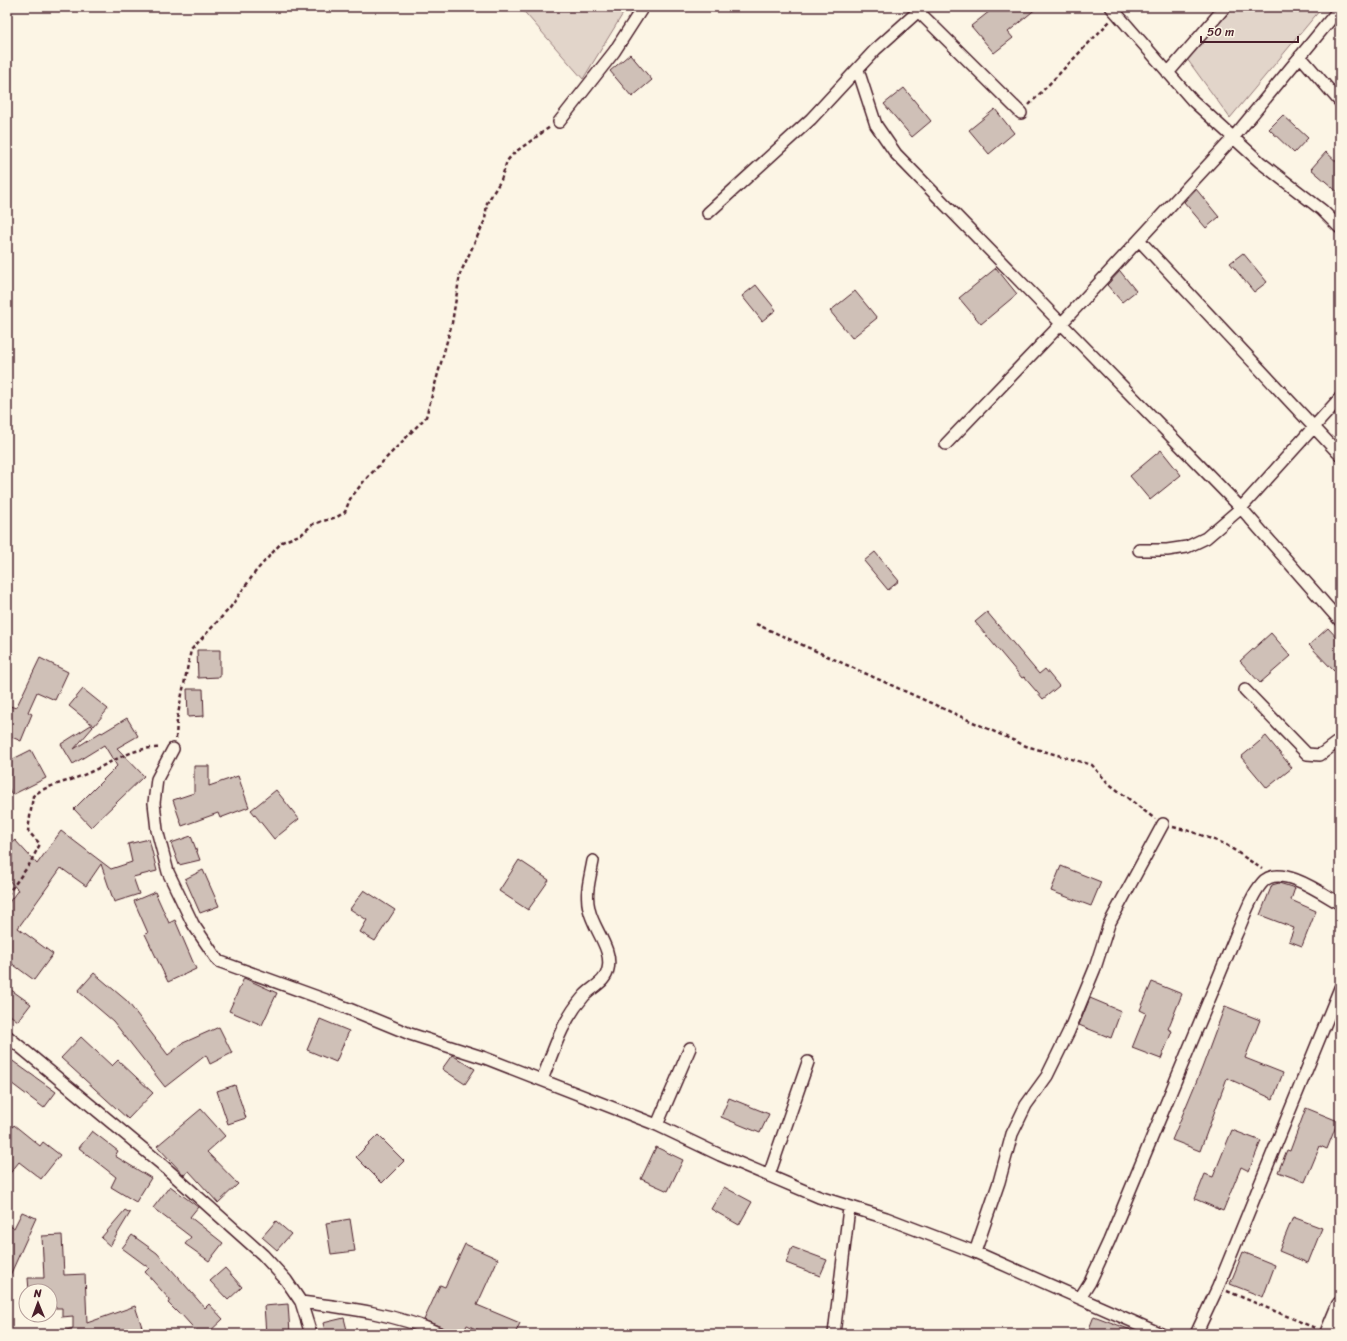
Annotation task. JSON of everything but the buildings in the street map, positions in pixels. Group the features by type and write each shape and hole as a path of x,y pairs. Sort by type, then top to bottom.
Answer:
{"main road":[{"path":"1328,1334 1340,1305"}],"street":[{"path":"559,122 614,52 642,7"},
{"path":"1168,73 1225,7"},
{"path":"946,444 1062,324 1233,138 1340,8"},
{"path":"708,213 811,119 875,50 920,9 1021,113"},
{"path":"1114,10 1192,100 1233,138 1322,210 1340,228"},
{"path":"1300,56 1340,102"},
{"path":"858,70 876,125 887,144 1241,508 1340,621"},
{"path":"1139,240 1313,428 1340,455"},
{"path":"1139,550 1167,550 1187,547 1206,538 1241,508 1340,398"},
{"path":"1244,690 1307,754 1320,755 1340,740"},
{"path":"173,749 157,779 154,803 157,830 168,872 193,924 218,961 338,1004 410,1034 485,1058 657,1125 720,1155 819,1197 849,1208 886,1218 975,1252 1161,1334"},
{"path":"975,1252 999,1182 1012,1134 1026,1105 1047,1076 1069,1031 1095,968 1109,924 1163,824"},
{"path":"542,1080 565,1021 585,995 606,977 609,969 609,958 589,911 586,895 593,861"},
{"path":"1080,1298 1090,1282 1126,1202 1253,897 1263,882 1273,876 1285,876 1299,881 1340,904"},
{"path":"1196,1334 1218,1287 1340,988"},
{"path":"7,1036 159,1162 263,1255 286,1280 301,1302 311,1334"},
{"path":"657,1125 690,1048"},
{"path":"769,1175 808,1062"},
{"path":"834,1334 849,1208"},
{"path":"301,1302 388,1316 441,1334"}],"path":[{"path":"1021,113 1114,10"},
{"path":"7,895 29,865 40,844 28,831 33,796 40,790 81,776 127,754 147,747 173,749 177,735 177,719 191,650 230,608 256,571 282,542 302,534 313,524 337,517 345,512 350,499 364,480 426,417 434,394 452,323 460,274 485,220 487,203 501,180 507,161 514,153 559,122"},
{"path":"756,624 1026,746 1092,765 1108,782 1163,824 1190,831 1225,844 1273,876"},
{"path":"1218,1287 1328,1334"}],"shaded area":[{"path":"520,7 627,7 583,79"},
{"path":"1234,7 1318,7 1320,10 1230,118 1187,59"}]}
